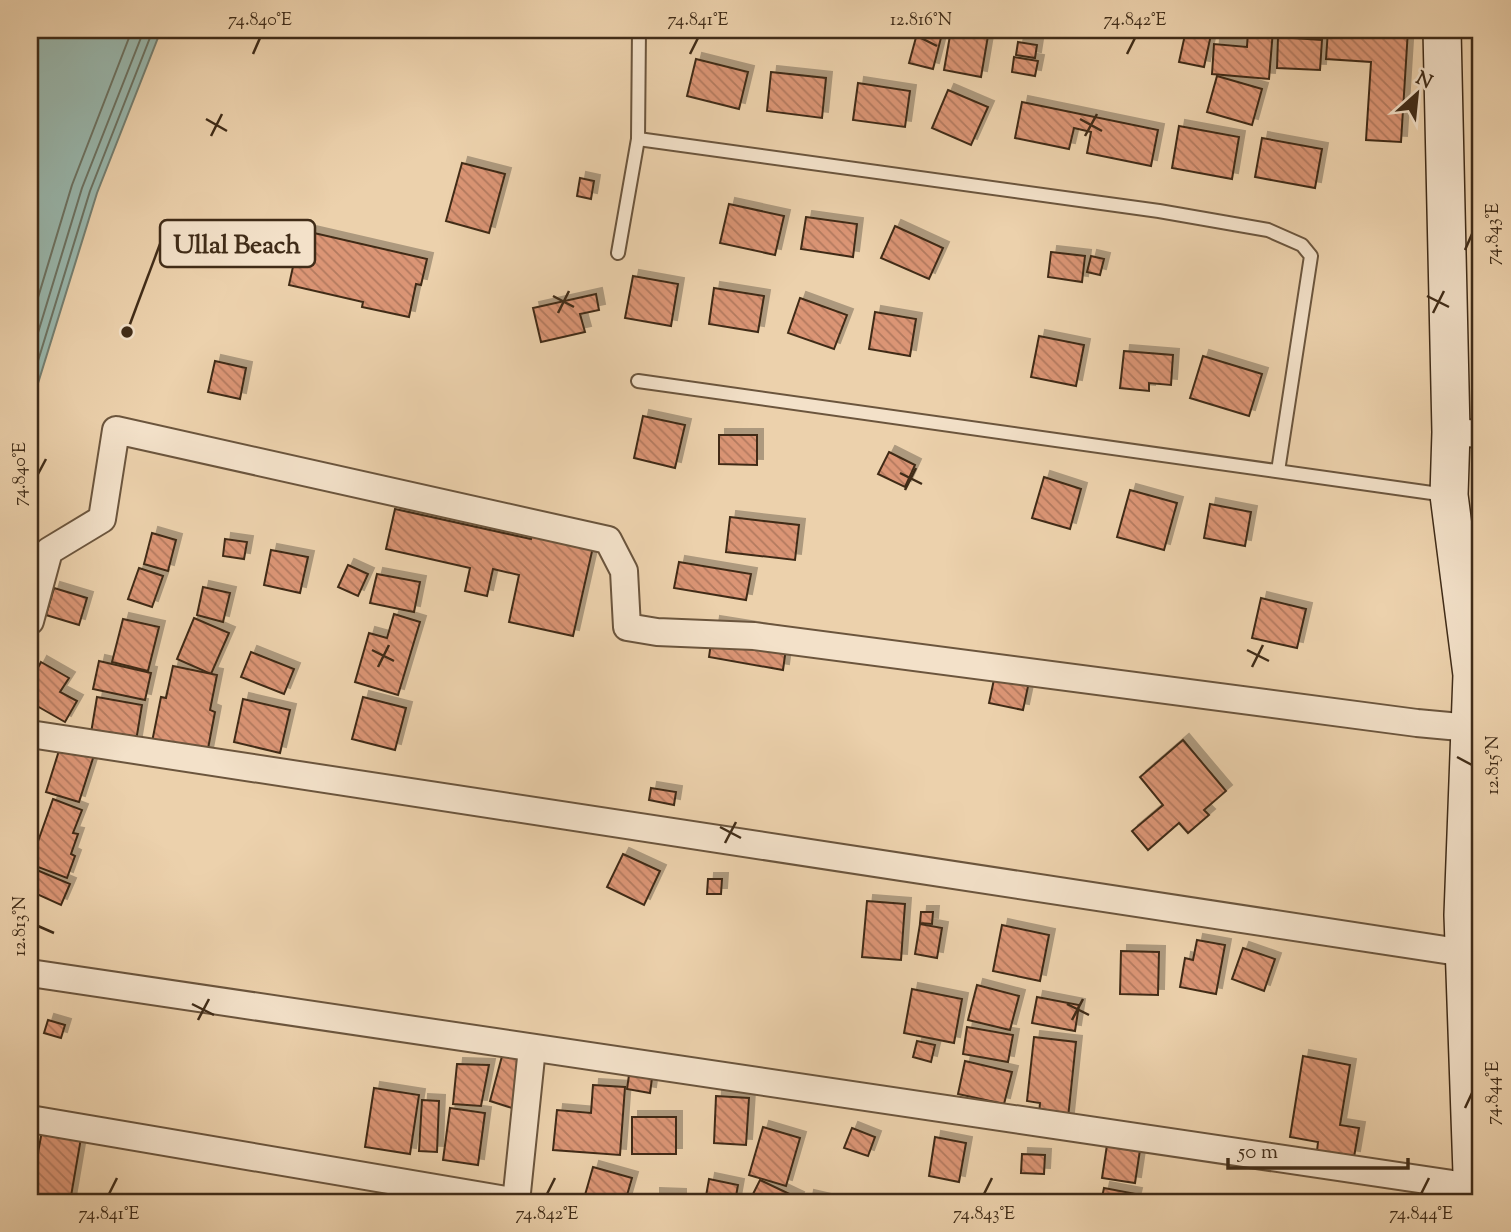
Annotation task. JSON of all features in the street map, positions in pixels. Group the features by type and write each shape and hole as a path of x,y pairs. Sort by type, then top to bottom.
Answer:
{"street":[{"path":"30,973 1466,1186 1475,1173 1465,953 1472,916 1471,728 1477,676 1448,495 1466,433 1442,30"},
{"path":"30,621 49,551 102,519 116,430 608,540 624,571 627,627 657,632 754,636 1471,728"},
{"path":"30,734 1465,953"},
{"path":"30,1119 517,1202 532,1048"}],"lane":[{"path":"618,253 638,139 639,30"},
{"path":"638,139 1159,211 1268,230 1302,245 1311,256 1278,471"},
{"path":"638,382 1448,495"}],"water":[{"path":"30,30 161,30 97,193 30,409"}],"building":[{"path":"918,30 943,30 933,69 909,63"},
{"path":"951,30 989,30 981,77 944,70"},
{"path":"1186,30 1212,30 1204,67 1179,62"},
{"path":"1248,30 1273,30 1269,79 1212,74 1214,44 1247,47"},
{"path":"1328,30 1408,30 1401,142 1366,140 1371,62 1326,59"},
{"path":"1278,37 1322,40 1320,70 1277,68"},
{"path":"1018,42 1037,45 1035,58 1016,55"},
{"path":"1014,57 1038,61 1035,76 1012,72"},
{"path":"696,59 748,72 739,109 687,96"},
{"path":"771,72 826,78 822,118 767,111"},
{"path":"1217,76 1262,89 1252,125 1207,112"},
{"path":"858,83 910,91 905,127 853,120"},
{"path":"948,90 988,107 971,145 932,128"},
{"path":"1022,102 1158,130 1151,166 1087,153 1091,132 1074,128 1069,149 1015,138"},
{"path":"1179,126 1239,137 1232,179 1172,168"},
{"path":"1262,138 1322,149 1315,188 1255,177"},
{"path":"462,163 505,174 489,233 446,221"},
{"path":"580,178 594,181 591,199 577,196"},
{"path":"729,204 784,216 775,255 720,243"},
{"path":"806,217 857,224 853,257 801,249"},
{"path":"895,226 943,248 929,279 881,258"},
{"path":"301,230 427,259 421,285 416,284 409,317 362,307 363,302 289,285"},
{"path":"1051,252 1085,256 1082,282 1048,277"},
{"path":"1091,256 1104,259 1100,275 1087,272"},
{"path":"633,276 678,284 671,326 625,318"},
{"path":"714,288 764,296 758,332 709,324"},
{"path":"596,294 599,310 580,314 585,332 541,342 533,308"},
{"path":"800,298 847,315 834,349 788,333"},
{"path":"875,312 916,319 910,356 869,349"},
{"path":"1039,336 1084,345 1076,386 1031,377"},
{"path":"1124,351 1173,355 1171,385 1149,383 1149,391 1120,388"},
{"path":"1203,356 1262,374 1249,416 1190,398"},
{"path":"215,361 246,368 240,399 208,392"},
{"path":"643,416 685,425 675,468 634,458"},
{"path":"719,435 757,435 757,465 719,464"},
{"path":"889,452 915,465 905,487 878,474"},
{"path":"1044,477 1081,489 1070,529 1032,518"},
{"path":"1130,490 1177,503 1164,550 1117,537"},
{"path":"1210,504 1251,512 1245,546 1204,538"},
{"path":"395,509 531,539 532,533 593,547 573,636 509,622 519,575 493,569 487,596 465,591 470,568 386,549"},
{"path":"730,517 799,525 795,560 726,552"},
{"path":"152,533 176,540 168,571 144,564"},
{"path":"225,539 247,542 244,559 223,556"},
{"path":"271,550 308,557 300,593 264,585"},
{"path":"679,562 751,574 746,600 674,588"},
{"path":"348,565 368,574 358,596 338,587"},
{"path":"139,568 163,576 152,607 128,599"},
{"path":"377,574 420,582 414,612 370,603"},
{"path":"203,587 230,593 223,622 197,615"},
{"path":"54,588 87,598 79,625 46,615"},
{"path":"1261,598 1306,609 1297,648 1252,638"},
{"path":"394,614 420,622 398,695 355,682 369,633 387,638"},
{"path":"194,618 229,633 211,674 177,659"},
{"path":"123,619 159,627 148,671 112,662"},
{"path":"714,622 788,634 783,670 709,657"},
{"path":"251,652 294,669 284,694 241,677"},
{"path":"99,661 151,673 145,700 93,689"},
{"path":"41,662 69,678 60,692 77,701 65,722 30,702 30,683"},
{"path":"173,666 217,675 210,710 215,712 207,754 152,742 161,697 166,698"},
{"path":"996,670 1030,677 1023,710 989,703"},
{"path":"97,697 142,705 136,741 91,733"},
{"path":"363,697 406,708 395,750 352,739"},
{"path":"243,699 290,710 280,753 234,742"},
{"path":"1183,740 1226,791 1204,810 1209,815 1188,833 1179,823 1148,850 1132,831 1163,805 1140,777"},
{"path":"62,741 95,752 79,802 46,792"},
{"path":"651,788 676,792 674,805 649,800"},
{"path":"53,799 82,810 73,833 78,834 71,854 75,856 67,878 30,864"},
{"path":"623,854 660,871 644,905 607,887"},
{"path":"32,868 70,884 61,905 30,891"},
{"path":"708,879 722,879 721,894 707,894"},
{"path":"867,901 905,904 901,960 862,957"},
{"path":"921,912 933,912 932,924 920,923"},
{"path":"920,924 942,928 937,958 915,954"},
{"path":"1002,925 1049,935 1040,981 993,971"},
{"path":"1197,940 1225,945 1216,994 1180,987 1185,958 1193,960"},
{"path":"1243,948 1275,959 1264,991 1232,979"},
{"path":"1121,951 1159,952 1158,995 1120,994"},
{"path":"977,985 1019,996 1010,1030 968,1020"},
{"path":"912,989 962,999 954,1043 904,1033"},
{"path":"1037,997 1079,1005 1075,1031 1032,1023"},
{"path":"48,1020 65,1025 61,1038 44,1033"},
{"path":"967,1027 1013,1035 1008,1062 963,1054"},
{"path":"1034,1037 1076,1042 1068,1118 1039,1114 1040,1103 1027,1101"},
{"path":"917,1041 935,1045 931,1062 913,1057"},
{"path":"505,1045 531,1052 515,1109 490,1101"},
{"path":"1303,1056 1350,1065 1340,1125 1359,1128 1354,1157 1317,1151 1318,1142 1290,1137"},
{"path":"965,1061 1012,1072 1004,1104 958,1094"},
{"path":"457,1064 489,1065 481,1106 453,1104"},
{"path":"630,1068 653,1071 650,1093 627,1089"},
{"path":"593,1085 625,1087 620,1155 553,1150 557,1110 591,1113"},
{"path":"374,1088 419,1095 410,1154 365,1147"},
{"path":"716,1096 749,1098 746,1145 714,1143"},
{"path":"422,1100 439,1101 437,1152 419,1151"},
{"path":"450,1108 485,1113 478,1165 443,1160"},
{"path":"632,1117 676,1117 676,1154 632,1154"},
{"path":"763,1127 800,1138 786,1186 749,1175"},
{"path":"852,1128 875,1137 868,1156 844,1148"},
{"path":"42,1131 81,1138 70,1202 30,1196"},
{"path":"935,1137 966,1143 959,1182 929,1176"},
{"path":"1107,1145 1140,1150 1135,1183 1102,1178"},
{"path":"1022,1154 1045,1155 1044,1174 1021,1173"},
{"path":"593,1167 632,1178 625,1202 583,1202"},
{"path":"709,1179 738,1185 735,1202 705,1202"},
{"path":"760,1180 798,1198 796,1202 749,1202"},
{"path":"1104,1188 1136,1194 1134,1202 1101,1202"},
{"path":"654,1194 680,1195 680,1202 654,1202"},
{"path":"808,1196 834,1202 807,1202"}],"place":[{"name":"Ullal Beach","path":"127,332"}]}
